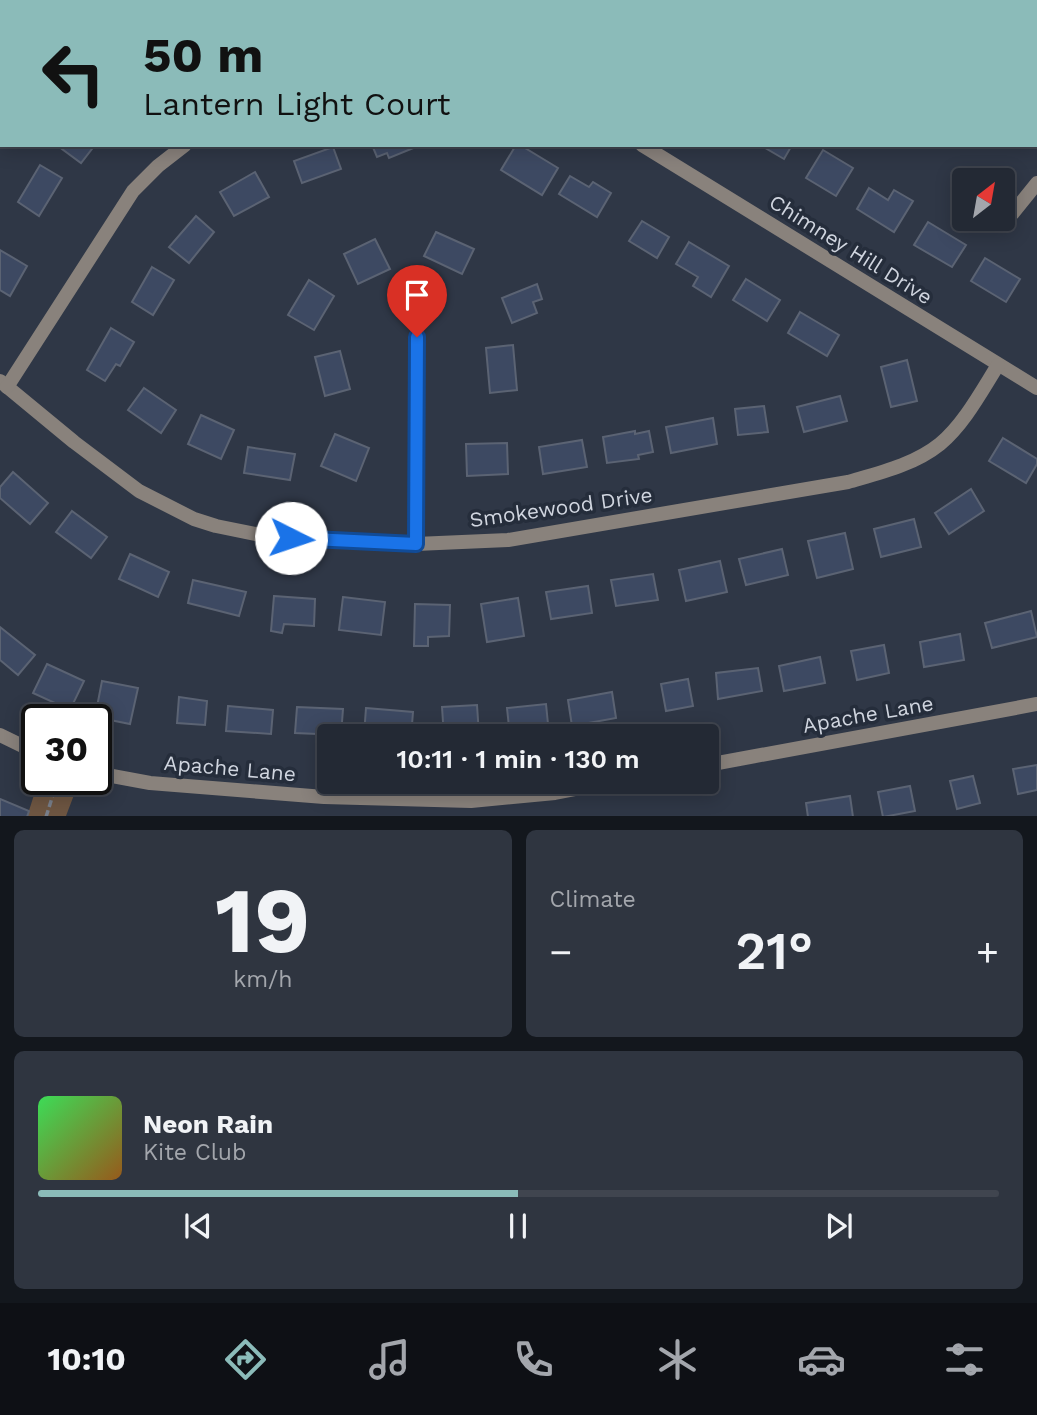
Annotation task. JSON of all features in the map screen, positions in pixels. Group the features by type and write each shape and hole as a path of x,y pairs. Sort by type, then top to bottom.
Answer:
{"street":[{"path":"4,384 134,191 158,166 182,147"},
{"name":"Chimney Hill Drive","path":"645,147 1037,388"},
{"path":"1015,210 1037,183"},
{"path":"416,544 417,337"},
{"name":"Smokewood Drive","path":"4,384 139,491 194,519 265,536 416,544 469,543 545,535 848,482 892,469 940,444 977,399 998,365"},
{"name":"Apache Lane","path":"719,763 1037,704"},
{"path":"0,736 21,746"},
{"name":"Apache Lane","path":"112,776 150,783 324,797 471,801 544,794"}],"path":[{"path":"46,816 53,795"}],"shaded area":[{"path":"34,795 74,795 66,816 27,816"}],"building":[{"path":"64,147 93,147 81,163 62,149"},
{"path":"333,147 341,169 302,183 294,161"},
{"path":"373,147 416,147 389,158 387,153 377,157"},
{"path":"515,147 523,147 558,168 542,195 501,170"},
{"path":"763,147 791,147 784,159"},
{"path":"823,150 853,168 836,196 806,178"},
{"path":"40,165 62,178 39,216 18,202"},
{"path":"255,172 269,197 234,216 220,192"},
{"path":"570,176 589,187 593,182 611,193 597,217 559,194"},
{"path":"869,188 888,200 894,190 913,201 894,232 857,209"},
{"path":"196,216 214,232 189,263 169,247"},
{"path":"642,221 669,237 657,258 629,241"},
{"path":"928,222 966,245 952,267 914,245"},
{"path":"436,232 474,249 462,274 424,256"},
{"path":"375,239 390,269 358,284 344,254"},
{"path":"689,242 729,266 711,297 693,286 698,277 676,264"},
{"path":"0,250 27,266 10,296 0,290"},
{"path":"985,258 1020,279 1006,302 971,281"},
{"path":"152,267 174,280 153,315 132,302"},
{"path":"746,279 780,300 767,321 733,300"},
{"path":"309,280 334,296 314,330 288,315"},
{"path":"537,284 542,299 533,302 537,313 512,323 502,298"},
{"path":"800,312 839,335 827,356 788,333"},
{"path":"111,328 134,342 120,366 116,364 105,381 87,370"},
{"path":"513,345 517,390 490,393 486,348"},
{"path":"340,351 350,389 325,396 315,357"},
{"path":"907,360 917,401 891,407 881,367"},
{"path":"144,388 176,410 161,433 128,410"},
{"path":"840,396 847,421 804,432 797,407"},
{"path":"764,406 768,432 738,435 735,409"},
{"path":"201,415 234,430 221,459 188,444"},
{"path":"713,418 717,444 671,453 666,427"},
{"path":"635,431 635,434 649,431 653,452 638,455 639,459 607,463 603,437"},
{"path":"335,434 369,448 356,481 321,466"},
{"path":"1003,438 1037,459 1026,483 989,461"},
{"path":"582,440 587,467 543,474 539,447"},
{"path":"507,443 508,474 467,476 466,444"},
{"path":"248,447 295,454 290,480 244,473"},
{"path":"13,472 48,503 30,524 0,498 0,487"},
{"path":"971,489 984,511 949,534 935,513"},
{"path":"72,511 107,537 91,558 56,532"},
{"path":"914,519 921,547 881,557 874,529"},
{"path":"845,533 853,569 817,578 808,541"},
{"path":"782,549 788,575 746,585 739,559"},
{"path":"130,554 169,572 158,597 119,579"},
{"path":"720,561 727,592 686,601 679,570"},
{"path":"653,574 658,600 616,606 611,580"},
{"path":"193,580 246,592 239,616 188,603"},
{"path":"588,586 592,613 551,619 546,592"},
{"path":"274,596 315,599 314,626 284,624 282,633 271,631"},
{"path":"343,597 385,602 381,635 339,630"},
{"path":"518,598 524,636 487,642 481,604"},
{"path":"415,604 450,605 449,636 428,637 428,646 414,646"},
{"path":"1031,611 1037,637 992,648 985,623"},
{"path":"0,627 35,655 18,675 0,660"},
{"path":"960,634 964,660 924,667 920,642"},
{"path":"884,645 889,673 857,680 851,651"},
{"path":"820,657 825,683 784,691 779,666"},
{"path":"47,664 84,681 73,704 57,704 33,693"},
{"path":"758,668 762,691 718,699 716,673"},
{"path":"688,679 693,706 666,711 661,684"},
{"path":"102,681 138,688 130,724 112,720 112,704 98,704"},
{"path":"612,692 616,718 572,724 568,700"},
{"path":"179,697 207,701 205,725 177,723"},
{"path":"546,704 548,724 509,724 507,708"},
{"path":"477,705 478,724 443,724 442,707"},
{"path":"228,706 273,710 271,734 226,731"},
{"path":"297,707 343,709 342,724 317,724 317,734 295,733"},
{"path":"366,708 413,712 412,724 365,724"},
{"path":"1037,765 1037,790 1018,794 1013,769"},
{"path":"973,776 980,803 957,809 950,781"},
{"path":"910,786 915,811 883,816 878,792"},
{"path":"850,796 853,816 808,816 806,803"},
{"path":"0,799 29,811 27,816 0,816"}],"route":[{"path":"291,538 416,544 417,337"}]}
